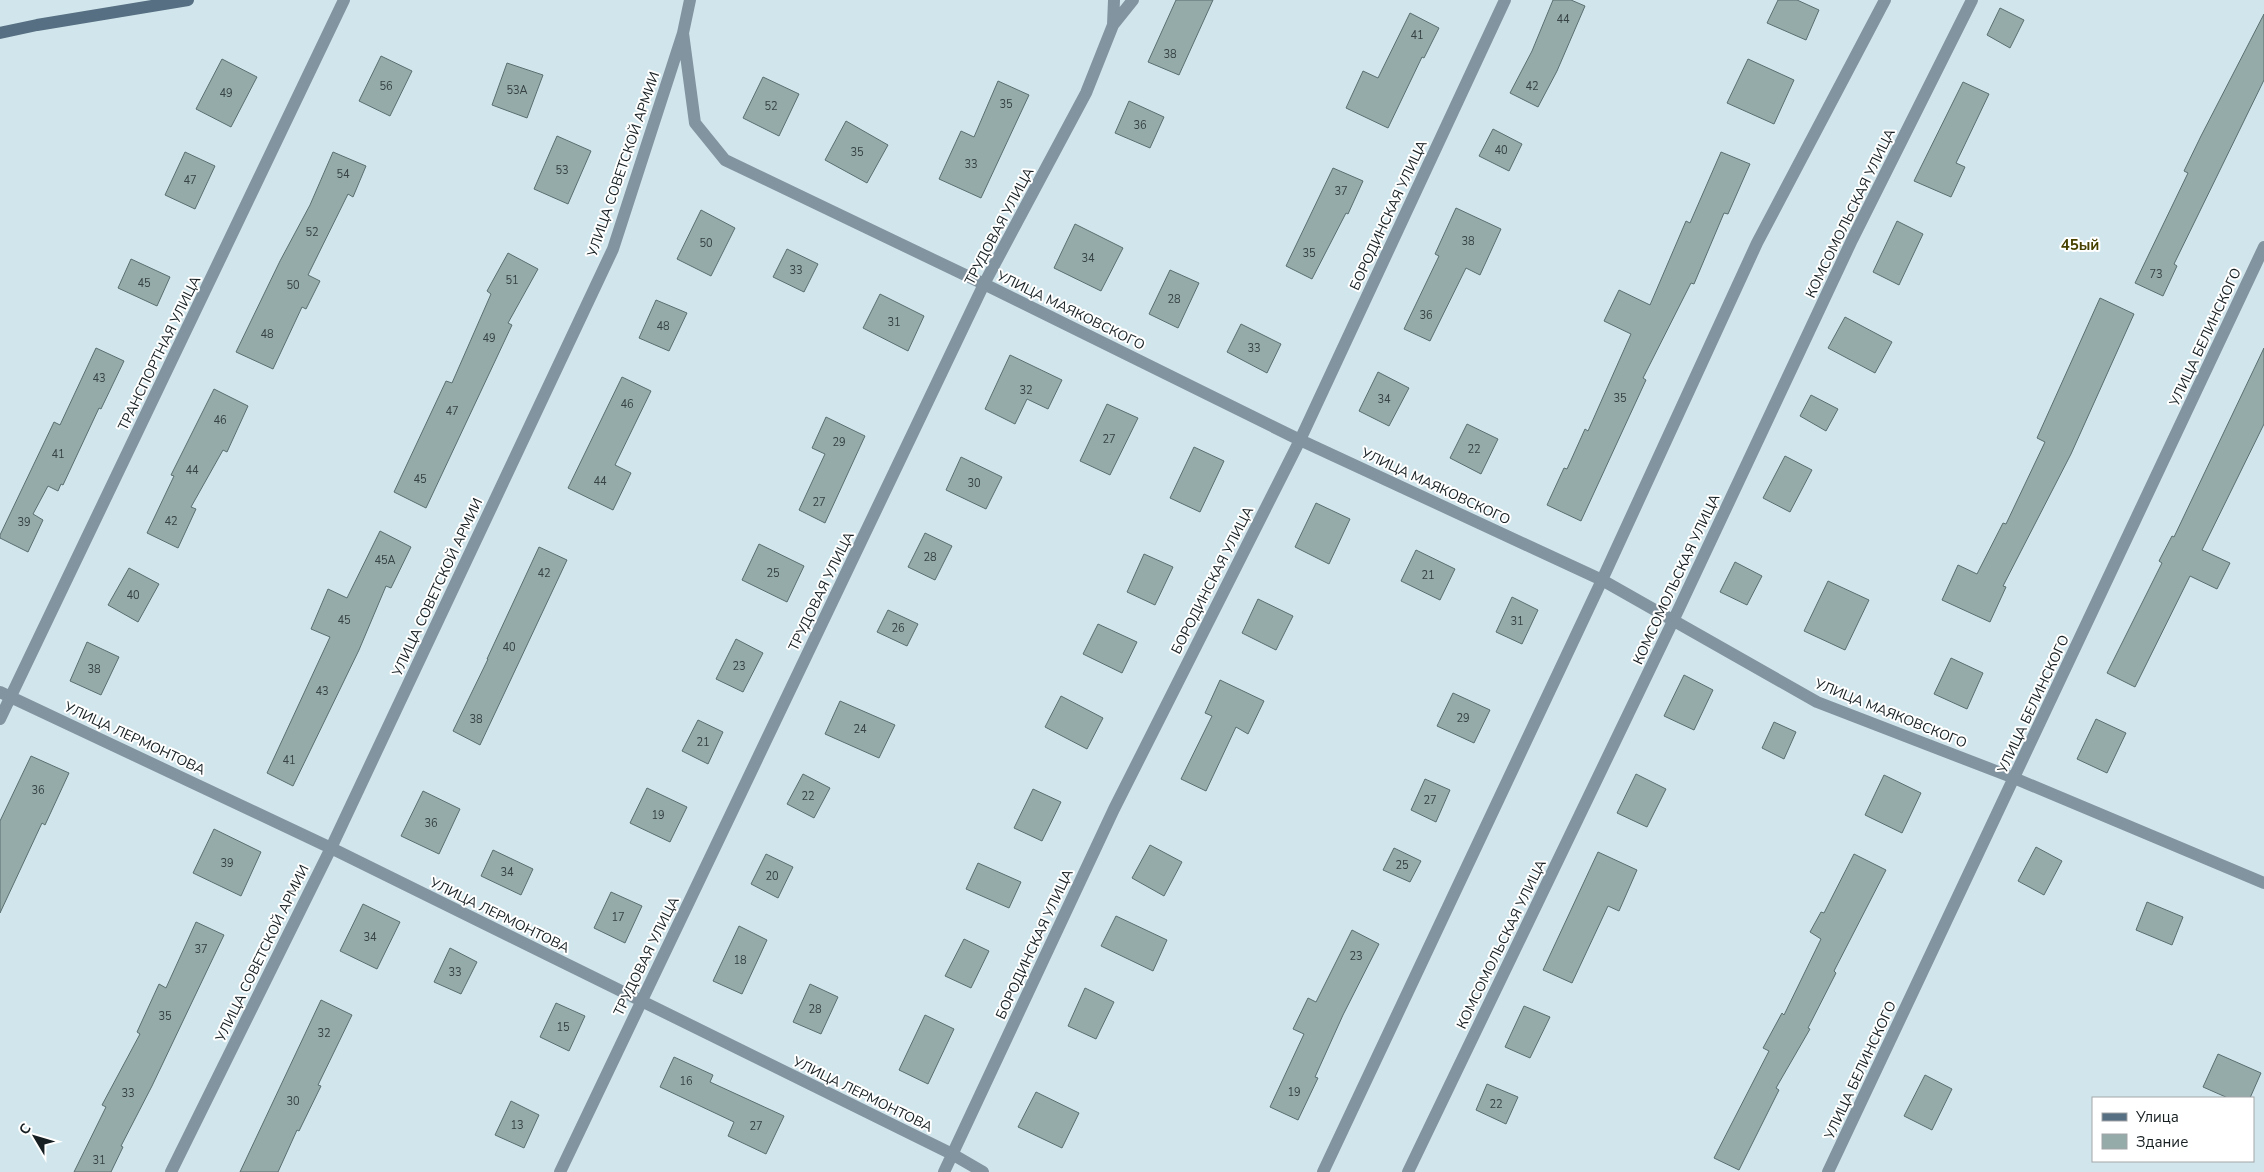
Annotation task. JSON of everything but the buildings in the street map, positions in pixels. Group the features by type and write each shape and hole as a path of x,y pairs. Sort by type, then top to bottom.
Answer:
{"main road":[{"path":"0,33 37,24 188,0"}],"street":[{"name":"ТРАНСПОРТНАЯ УЛИЦА","path":"0,719 6,694 344,0"},
{"name":"УЛИЦА СОВЕТСКОЙ АРМИИ","path":"171,1172 331,848 613,249 683,33 690,0"},
{"name":"ТРУДОВАЯ УЛИЦА","path":"1113,25 1114,0"},
{"name":"ТРУДОВАЯ УЛИЦА","path":"560,1172 984,284 1086,93 1113,25 1132,0"},
{"name":"БОРОДИНСКАЯ УЛИЦА","path":"944,1172 1114,809 1300,440 1505,0"},
{"path":"1323,1172 1602,580 1757,243 1885,0"},
{"name":"КОМСОМОЛЬСКАЯ УЛИЦА","path":"1408,1172 1674,619 1852,240 1972,0"},
{"name":"УЛИЦА МАЯКОВСКОГО","path":"683,33 695,123 726,160 984,284 1300,440 1602,580 1674,619 1817,702 2014,778 2264,884"},
{"name":"УЛИЦА БЕЛИНСКОГО","path":"1828,1172 2264,247"},
{"name":"УЛИЦА ЛЕРМОНТОВА","path":"6,694 331,848 952,1154 983,1172"}],"district":[{"name":"45ый","path":"2080,245"}]}
